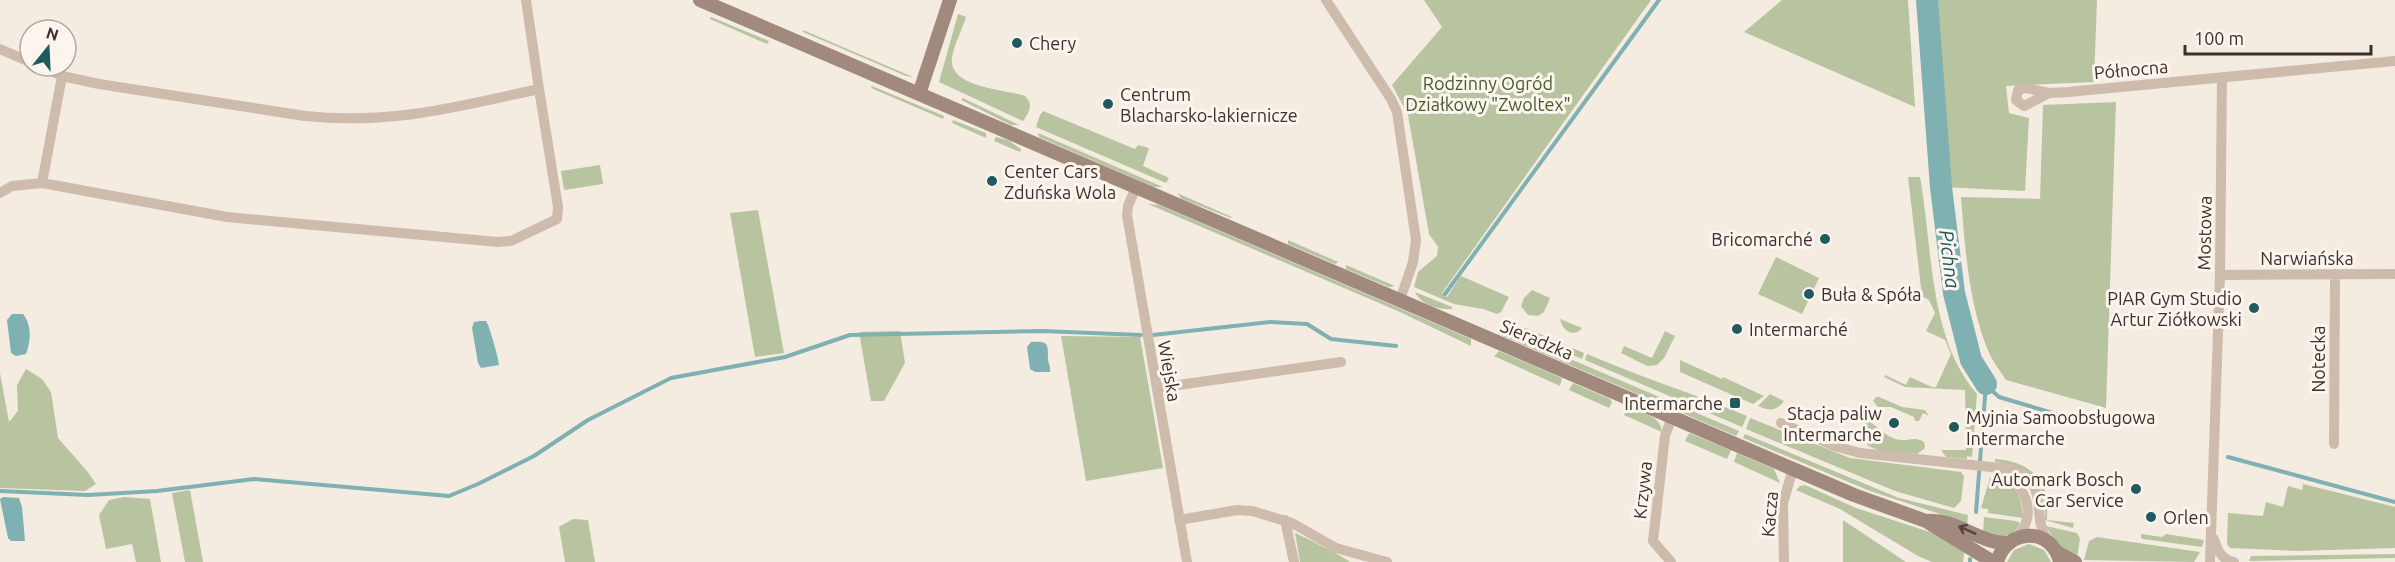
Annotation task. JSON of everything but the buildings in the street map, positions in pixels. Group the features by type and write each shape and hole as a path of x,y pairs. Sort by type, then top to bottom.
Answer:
{"main road":[{"name":"Sieradzka","path":"700,0 1854,495 1926,521 1995,562"},
{"path":"919,94 950,0"},
{"name":"Sieradzka","path":"1926,521 1938,520 1957,525 1994,543 2034,535 2055,552"},
{"path":"1995,562 2013,540"},
{"path":"2055,552 2075,562"}],"street":[{"path":"0,193 12,186 42,183 226,218 498,242 511,240 557,219 558,207 526,0"},
{"path":"1326,0 1391,99 1397,112 1416,240 1413,262 1400,300"},
{"path":"0,49 18,57"},
{"name":"Północna","path":"2049,93 2395,61"},
{"name":"Mostowa","path":"2210,562 2220,275 2222,77"},
{"path":"42,183 62,78"},
{"path":"71,78 340,120 389,119 428,114 539,88"},
{"name":"Wiejska","path":"1136,187 1128,206 1127,215 1187,562"},
{"name":"Notecka","path":"2334,444 2336,274"},
{"name":"Narwiańska","path":"2220,275 2395,274"},
{"path":"1157,388 1341,362"},
{"name":"Krzywa","path":"1671,562 1653,541 1665,435 1672,417"},
{"path":"1781,423 1848,450 2020,472 2036,488 2042,532 2055,552"},
{"path":"1992,468 2015,482 2026,500 2028,521 2013,540"},
{"name":"Kacza","path":"1784,562 1783,503 1793,469"},
{"path":"1179,520 1237,510 1252,511 1285,520 1336,548 1387,562"},
{"path":"1285,520 1294,562"},
{"name":"Mostowa","path":"2212,532 2220,553 2224,558 2234,562"}],"green space":[{"name":"Rodzinny Ogród Działkowy \"Zwoltex\"","path":"1424,0 1651,0 1442,293 1447,297 1461,276 1509,297 1501,312 1497,314 1454,304 1414,287 1418,272 1437,256 1438,247 1429,234 1408,115 1392,85 1442,27"},
{"path":"1782,0 1908,0 1915,107 1744,32"},
{"path":"1927,0 2097,0 2094,82 2006,86 2009,113 2029,118 2025,191 1941,187"},
{"path":"958,14 966,17 953,53 953,68 959,76 980,86 1025,96 1030,105 1029,112 1023,121 939,82"},
{"path":"711,17 769,41 767,44 710,19"},
{"path":"803,30 913,77 803,32"},
{"path":"872,86 944,116 943,119 871,88"},
{"path":"963,98 1019,125 1011,125 961,100"},
{"path":"2116,102 2106,408 2006,380 1991,357 1973,299 1961,197 2040,199 2043,105"},
{"path":"1043,111 1135,149 1138,145 1149,148 1143,166 1169,178 1166,183 1036,127"},
{"path":"953,120 986,133 986,138 952,123"},
{"path":"1038,133 1163,187 1154,187 1039,137"},
{"path":"996,137 1008,140 1021,149 1020,152 994,141"},
{"path":"600,165 603,184 564,190 561,171"},
{"path":"1908,177 1920,177 1935,291 1949,346 1961,371 1977,394 1972,457 1967,456 1967,459 1946,457 1941,450 1966,450 1965,390 1905,387 1884,377 1885,375 1906,385 1910,377 1936,387 1951,354 1945,340 1926,331 1935,313 1929,300 1922,296"},
{"path":"1177,193 1232,217 1182,199"},
{"path":"1148,204 1159,205 1471,339 1471,346 1400,312"},
{"path":"758,210 784,353 755,357 730,213"},
{"path":"1288,240 1338,262 1335,264 1288,244"},
{"path":"1776,257 1819,278 1802,314 1758,294"},
{"path":"1346,265 1395,286 1389,287 1346,269"},
{"path":"1532,290 1550,298 1544,312 1538,316 1528,315 1521,306 1524,298"},
{"path":"1415,292 1452,307 1452,309 1431,306 1421,300"},
{"path":"1560,319 1582,328 1578,332 1568,332"},
{"path":"1506,326 1528,329 1584,353 1582,359"},
{"path":"1500,329 1739,431 1736,436 1498,334"},
{"path":"900,331 905,363 884,401 871,401 859,332"},
{"path":"1665,331 1675,336 1664,358 1657,365 1647,366 1621,353 1624,346 1652,358"},
{"path":"1061,336 1140,337 1163,468 1086,481"},
{"path":"1499,351 1562,378 1560,386 1494,356"},
{"path":"1587,354 1747,416 1742,427 1585,360"},
{"path":"1680,360 1764,396 1753,404 1680,372"},
{"path":"26,369 42,379 51,392 58,438 96,484 85,491 0,488 0,373 9,422 18,411 17,385"},
{"path":"1573,383 1610,399 1612,402 1609,408 1569,390"},
{"path":"1770,394 1784,401 1772,410 1758,406"},
{"path":"1879,397 1902,407 1925,410 1929,416 1923,413 1919,421 1915,421 1914,417 1891,407 1878,407 1873,401"},
{"path":"1630,408 1655,419 1662,432 1624,415"},
{"path":"1750,418 1850,458 1961,472 1964,476 1961,501 1954,508 1895,491 1746,429"},
{"path":"1868,421 1896,439 1921,440 1925,448 1917,454 1888,452 1870,447 1864,441 1862,434 1863,424"},
{"path":"1689,433 1731,450 1727,459 1685,441"},
{"path":"1745,434 1899,498 1968,515 1967,525 1870,491 1743,438"},
{"path":"1737,453 1774,469 1780,483 1734,462"},
{"path":"1995,459 2011,461 2032,471 2042,483 2045,491 2047,520 2074,523 2073,528 2045,520 2043,496 2034,479 2027,472 2008,464 1995,462"},
{"path":"1994,476 2008,482 2016,491 2021,503 2023,518 1988,513 1988,509 1981,508 1990,478"},
{"path":"2303,484 2395,507 2395,548 2297,551 2230,548 2227,544 2228,513 2263,516 2266,502 2283,507 2288,486 2302,490"},
{"path":"1805,485 1856,508 1942,536 1965,548 1963,562 1932,562 1918,556 1840,509 1796,490"},
{"path":"190,490 203,562 185,562 172,493"},
{"path":"124,497 150,499 161,562 136,562 132,544 106,549 99,515 109,500"},
{"path":"1984,517 2020,523 2010,535 1994,536 1983,533"},
{"path":"573,519 588,520 595,562 565,562 559,527"},
{"path":"1843,520 1906,562 1843,562"},
{"path":"2046,526 2077,533 2080,539 2077,558 2059,545"},
{"path":"1295,533 1324,547 1350,562 1300,562"},
{"path":"2141,534 2162,537 2166,534 2204,540 2202,547 2143,539"},
{"path":"2097,537 2200,552 2194,562 2084,560 2089,541"},
{"path":"2029,544 2044,550 2051,562 2007,562 2014,550"},
{"path":"2395,554 2395,558 2249,561 2251,556"}],"water":[{"path":"12,314 23,314 28,323 30,339 26,354 16,356 11,353 7,320"},
{"path":"486,321 499,365 481,368 478,363 472,328 474,322"},
{"path":"1031,342 1046,344 1050,372 1035,372 1030,369 1027,347"},
{"path":"3,497 19,498 25,541 11,541 8,538 0,499"}],"waterway":[{"path":"1445,294 1659,0"},
{"name":"Pichna","path":"1927,0 1941,187 1954,293 1971,360 1986,384"},
{"path":"1153,335 1270,322 1307,324 1331,339 1396,346"},
{"path":"0,491 88,495 157,491 254,479 449,496 534,456 588,420 671,378 785,357 850,335 1042,331 1141,335"},
{"name":"Pichna","path":"1976,512 1986,384"},
{"path":"1986,385 1999,397 2056,414"},
{"path":"2228,457 2395,502"}],"place":[{"name":"Chery","path":"1017,43"},
{"name":"Centrum Blacharsko-lakiernicze","path":"1108,104"},
{"name":"Center Cars Zduńska Wola","path":"992,181"},
{"name":"Bricomarché","path":"1825,239"},
{"name":"Buła & Spóła","path":"1809,294"},
{"name":"PIAR Gym Studio Artur Ziółkowski","path":"2254,308"},
{"name":"Intermarché","path":"1737,329"},
{"name":"Intermarche","path":"1735,403"},
{"name":"Stacja paliw Intermarche","path":"1894,423"},
{"name":"Myjnia Samoobsługowa Intermarche","path":"1954,427"},
{"name":"Automark Bosch Car Service","path":"2136,489"},
{"name":"Orlen","path":"2151,517"}]}
